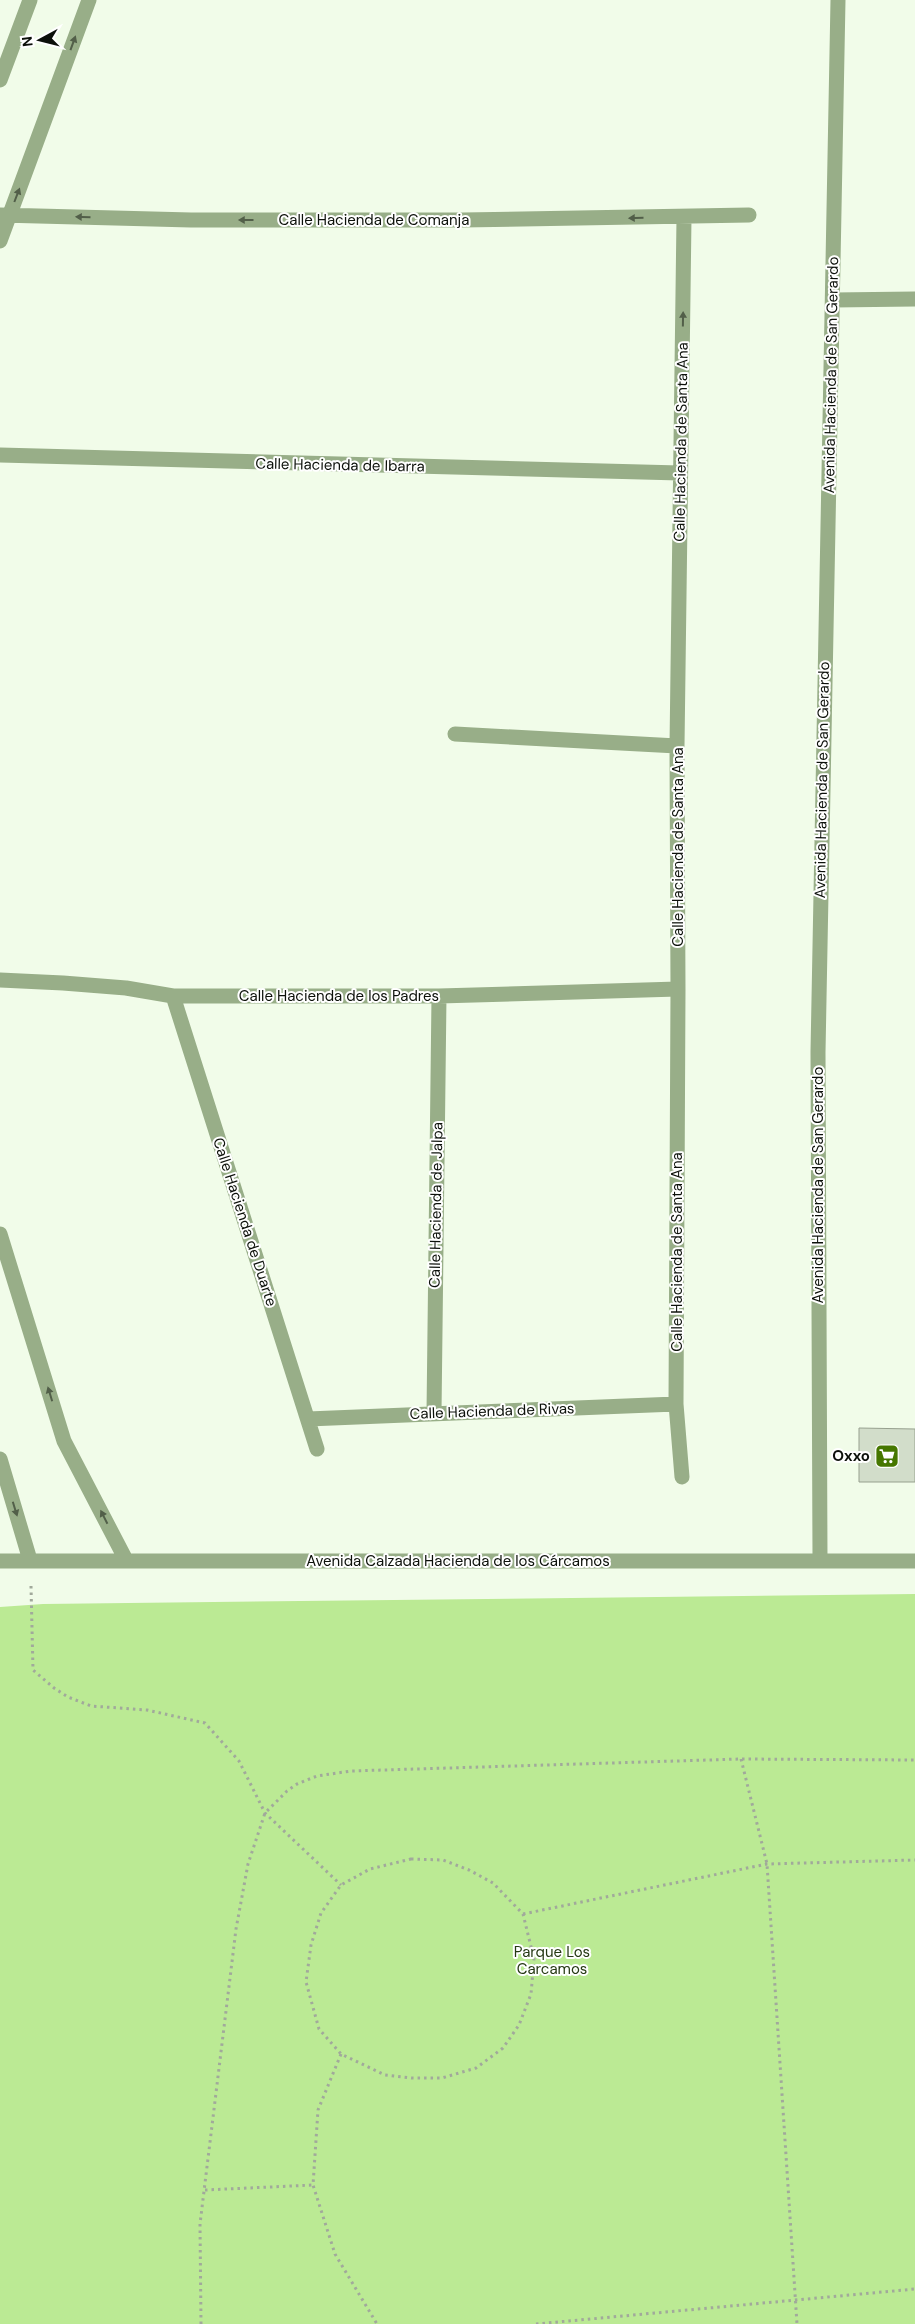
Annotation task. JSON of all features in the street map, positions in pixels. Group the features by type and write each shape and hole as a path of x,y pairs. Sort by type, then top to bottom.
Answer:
{"street":[{"path":"0,80 30,0"},
{"path":"0,241 5,215 88,0"},
{"name":"Avenida Hacienda de San Gerardo","path":"820,1560 818,1052 838,0"},
{"name":"Calle Hacienda de Comanja","path":"5,215 191,220 684,218 749,215"},
{"name":"Calle Hacienda de Santa Ana","path":"682,1477 676,1404 677,746 684,218"},
{"path":"833,300 915,299"},
{"name":"Calle Hacienda de Ibarra","path":"0,456 680,473"},
{"path":"455,734 677,746"},
{"name":"Calle Hacienda de los Padres","path":"0,980 63,982 126,988 173,996 439,996 678,989"},
{"name":"Calle Hacienda de Duarte","path":"173,996 316,1449"},
{"name":"Calle Hacienda de Jalpa","path":"434,1413 439,996"},
{"path":"0,1234 64,1440 126,1560"},
{"name":"Calle Hacienda de Rivas","path":"308,1419 676,1404"},
{"path":"0,1459 30,1560"},
{"name":"Avenida Calzada Hacienda de los Cárcamos","path":"0,1561 915,1561"}],"path":[{"path":"30,1560 32,1670 61,1693 90,1706 147,1710 205,1723 239,1761 265,1813 341,1885"},
{"path":"741,1759 767,1864 797,2324"},
{"path":"201,2324 200,2224 236,1929 248,1864 265,1813 287,1791 303,1781 317,1776 351,1771 741,1759 915,1759"},
{"path":"411,1859 443,1860 469,1870 493,1883 522,1914 534,1959 531,1994 519,2025 503,2048 476,2068 442,2078 412,2078 385,2075 341,2054 319,2029 306,1982 311,1945 321,1913 341,1885 370,1869 411,1859"},
{"path":"522,1914 767,1864 915,1860"},
{"path":"341,2054 318,2110 313,2185 335,2254 377,2324"},
{"path":"205,2190 313,2185"},
{"path":"536,2324 915,2289"}],"green space":[{"name":"Parque Los Carcamos","path":"915,1594 915,2324 0,2324 0,1607 43,1604"}],"building":[{"name":"Oxxo","path":"859,1428 915,1429 915,1482 859,1482"}],"place":[{"name":"Oxxo","path":"887,1456"}]}
